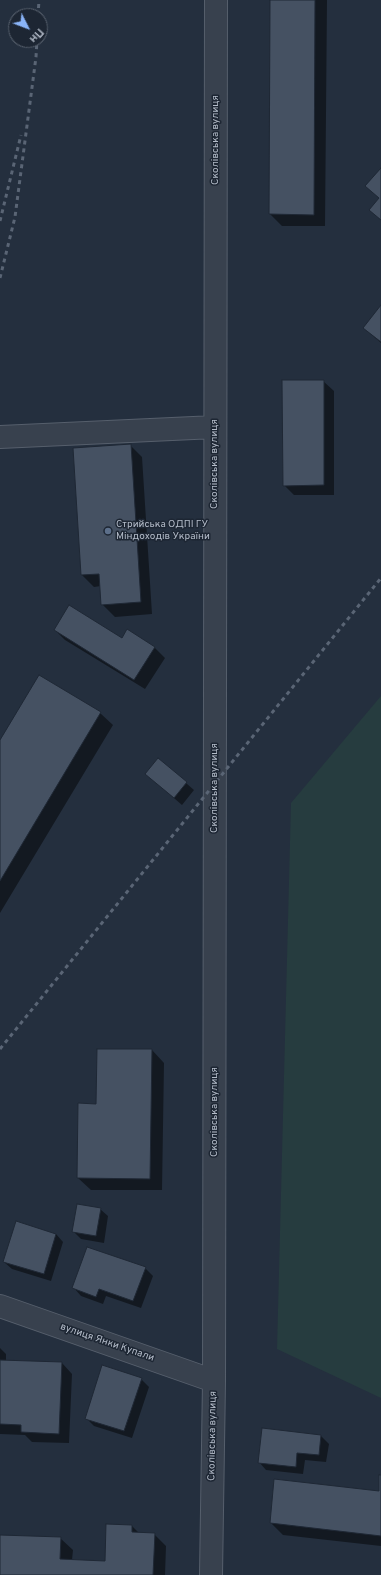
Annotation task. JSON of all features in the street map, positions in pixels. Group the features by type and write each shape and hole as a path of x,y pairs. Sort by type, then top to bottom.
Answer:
{"street":[{"name":"Сколівська вулиця","path":"211,1575 214,1381 216,0"},
{"path":"0,437 215,427"},
{"name":"вулиця Янки Купали","path":"0,1306 214,1381"}],"green space":[{"path":"381,696 381,1398 277,1349 291,803"}],"building":[{"path":"270,0 315,0 314,215 269,214"},
{"path":"381,168 381,220 369,210 379,198 365,186"},
{"path":"381,305 381,342 363,328"},
{"path":"282,380 324,380 324,485 283,486"},
{"path":"131,444 141,602 101,605 99,574 81,575 73,448"},
{"path":"69,605 122,638 127,629 155,647 134,680 54,630"},
{"path":"39,675 101,712 0,881 0,740"},
{"path":"158,758 187,782 174,798 145,774"},
{"path":"97,1049 152,1049 150,1179 77,1178 78,1103 96,1104"},
{"path":"77,1204 101,1208 96,1236 72,1232"},
{"path":"16,1221 56,1234 44,1274 3,1262"},
{"path":"87,1247 146,1267 133,1301 99,1289 96,1297 72,1288"},
{"path":"0,1360 62,1362 59,1434 21,1432 21,1425 0,1424"},
{"path":"102,1365 142,1378 124,1431 85,1419"},
{"path":"262,1428 321,1435 319,1455 297,1453 296,1467 258,1463"},
{"path":"379,1475 381,1475 381,1536 270,1523 274,1479 379,1491"},
{"path":"106,1524 132,1525 132,1532 155,1533 153,1575 0,1575 0,1535 61,1537 60,1559 105,1561"}],"railway":[{"path":"38,8 39,0"},
{"path":"0,278 15,217 37,48"},
{"path":"0,221 21,135"},
{"path":"0,1049 381,578"}],"place":[{"name":"Стрийська ОДПІ ГУ Міндоходів України","path":"108,531"}]}
